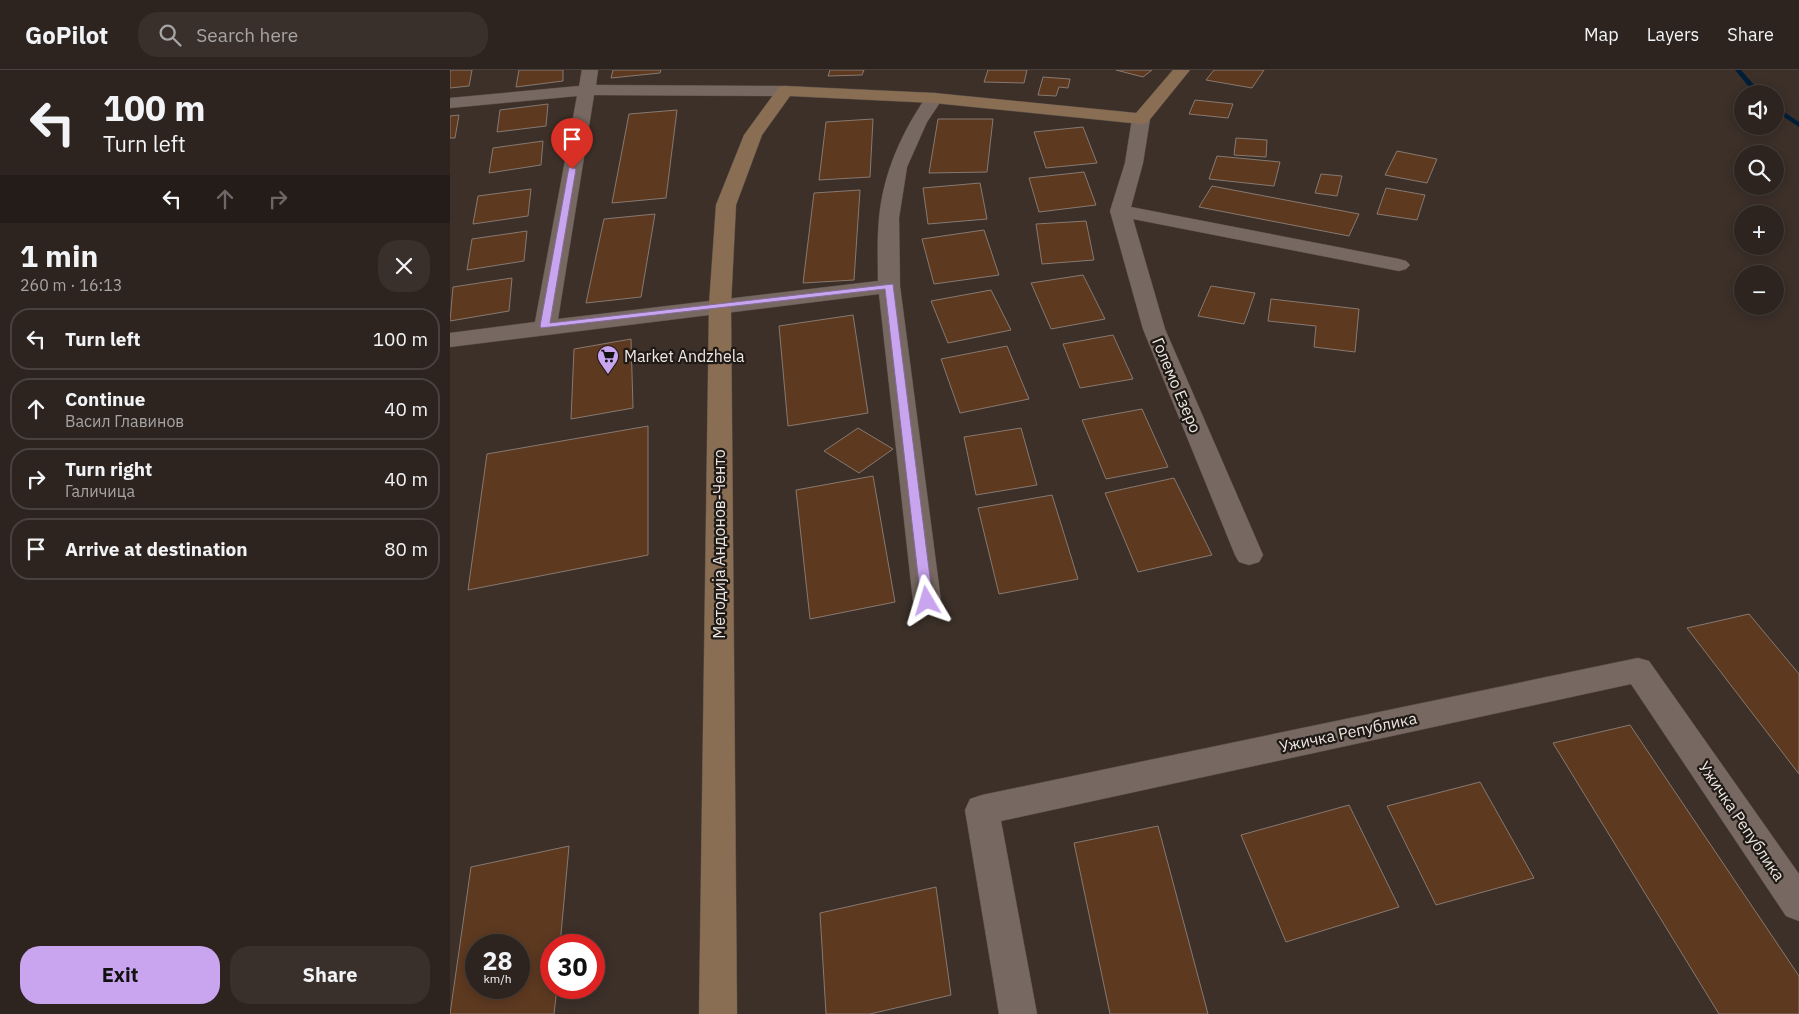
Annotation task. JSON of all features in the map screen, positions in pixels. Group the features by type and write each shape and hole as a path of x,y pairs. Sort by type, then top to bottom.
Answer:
{"street":[{"path":"545,326 590,70"},
{"path":"1182,70 1141,119 1134,163 1120,211 1399,265"},
{"path":"450,103 586,90 785,91 934,98 1141,119"},
{"name":"Методија Андонов-Ченто","path":"718,1014 720,306 726,205 752,135 785,91"},
{"path":"927,601 889,286 888,218 898,167 918,122 934,98"},
{"name":"Големо Езеро","path":"1120,211 1154,329 1249,555"},
{"path":"450,340 545,326 889,286"},
{"name":"Ужичка Република","path":"1018,1014 982,810 1638,670 1799,904"}],"building":[{"path":"450,70 472,70 469,86 450,88"},
{"path":"519,70 563,70 563,81 516,87"},
{"path":"613,70 661,70 660,73 611,78"},
{"path":"830,70 864,70 862,75 828,76"},
{"path":"988,70 1027,70 1024,83 984,82"},
{"path":"1116,70 1152,70 1143,77"},
{"path":"1214,70 1264,70 1252,88 1206,80"},
{"path":"1043,77 1070,79 1068,88 1059,87 1056,96 1038,95"},
{"path":"1195,100 1233,104 1228,118 1189,114"},
{"path":"548,104 546,126 497,132 500,110"},
{"path":"677,110 666,198 612,203 629,114"},
{"path":"459,115 455,138 450,138 450,116"},
{"path":"873,119 870,177 819,180 826,122"},
{"path":"938,119 993,119 987,172 929,173"},
{"path":"1083,127 1097,163 1046,168 1034,132"},
{"path":"1236,138 1267,140 1266,157 1234,155"},
{"path":"543,141 541,165 489,173 493,148"},
{"path":"1397,151 1437,159 1427,183 1385,175"},
{"path":"1217,156 1280,162 1274,186 1209,179"},
{"path":"1084,172 1096,205 1039,212 1029,178"},
{"path":"1321,174 1342,176 1337,196 1315,193"},
{"path":"980,183 987,219 928,224 923,188"},
{"path":"1212,186 1359,214 1349,236 1199,207"},
{"path":"1386,188 1425,195 1417,220 1377,214"},
{"path":"531,189 528,216 473,224 478,196"},
{"path":"860,190 854,280 803,283 814,193"},
{"path":"655,214 641,297 586,303 604,219"},
{"path":"1086,221 1094,260 1042,264 1036,224"},
{"path":"984,230 999,275 934,284 922,239"},
{"path":"527,231 524,261 467,270 472,239"},
{"path":"1083,275 1105,319 1051,329 1031,283"},
{"path":"512,278 509,311 450,321 453,287"},
{"path":"1211,286 1255,293 1244,324 1198,316"},
{"path":"991,290 1011,330 948,343 931,301"},
{"path":"1271,299 1359,309 1355,352 1314,347 1316,326 1268,321"},
{"path":"853,315 868,413 788,426 779,326"},
{"path":"1113,335 1133,379 1080,388 1063,344"},
{"path":"631,339 633,408 571,419 574,349"},
{"path":"1007,346 1029,399 960,413 941,359"},
{"path":"1142,409 1168,467 1106,479 1082,420"},
{"path":"648,426 648,555 468,590 487,454"},
{"path":"858,428 893,449 859,473 824,451"},
{"path":"1021,428 1037,485 976,495 964,437"},
{"path":"873,476 895,602 810,619 796,490"},
{"path":"1174,478 1212,555 1138,572 1105,493"},
{"path":"1052,495 1078,579 999,594 978,508"},
{"path":"1749,614 1799,674 1799,774 1687,628"},
{"path":"1630,725 1799,976 1799,1014 1719,1014 1553,743"},
{"path":"1480,782 1534,878 1436,905 1387,806"},
{"path":"1349,805 1399,907 1286,942 1241,835"},
{"path":"1158,826 1208,1014 1110,1014 1074,843"},
{"path":"569,846 561,934 540,934 540,999 556,999 554,1014 450,1014 471,867"},
{"path":"936,887 951,995 870,1014 826,1014 820,913"}],"waterway":[{"path":"1738,70 1751,85"},
{"path":"1784,114 1799,125"}],"place":[{"name":"Market Andzhela","path":"608,375"}],"route":[{"path":"572,169 545,326 889,286 927,601"}]}
